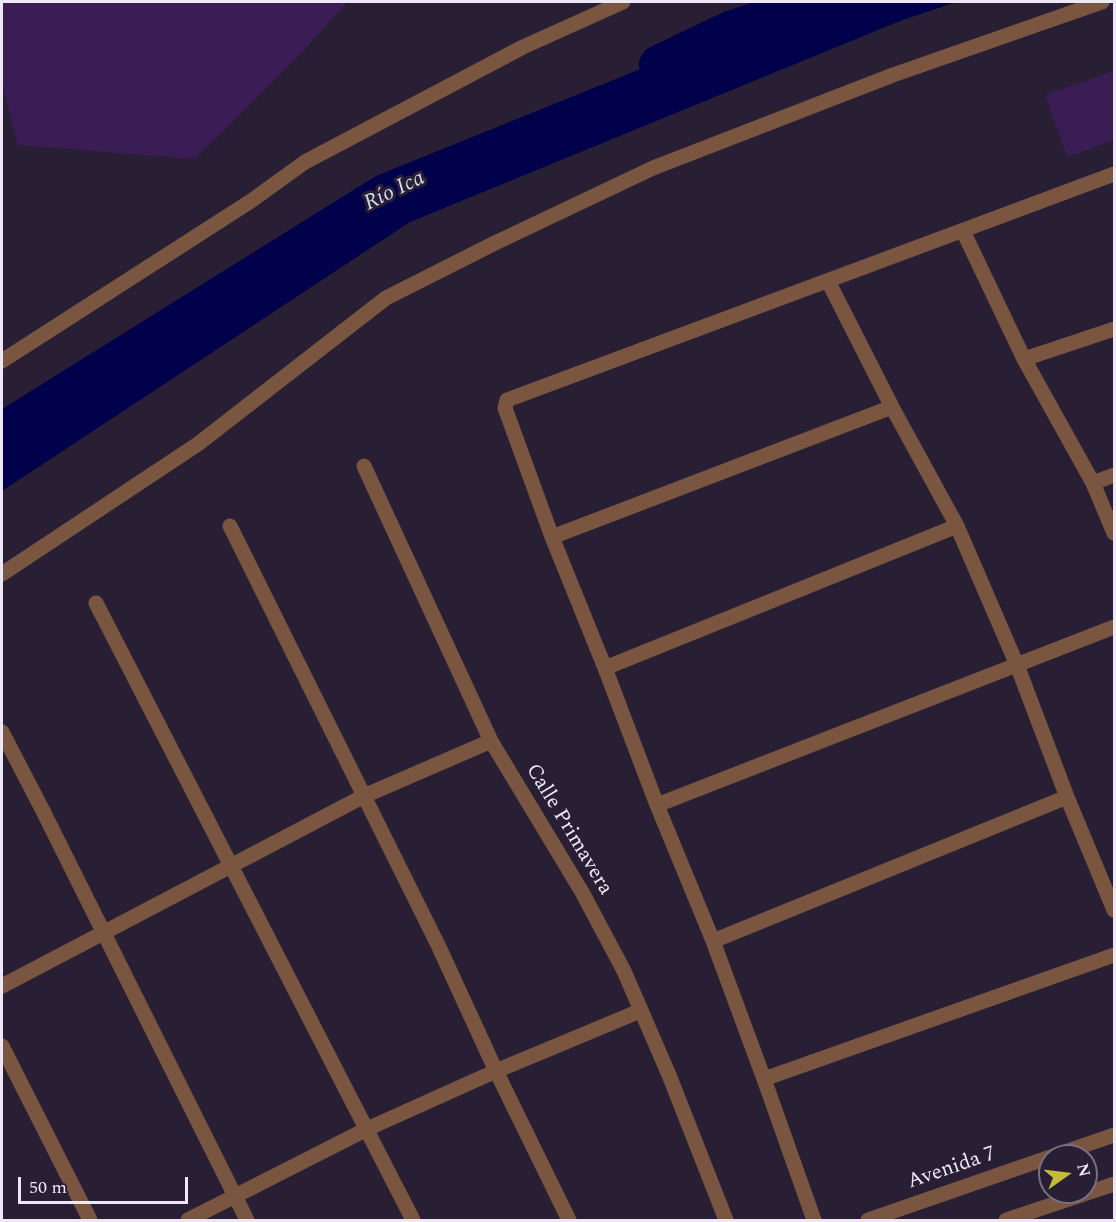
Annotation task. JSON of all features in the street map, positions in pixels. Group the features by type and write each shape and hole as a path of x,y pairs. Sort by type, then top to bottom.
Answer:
{"street":[{"path":"2,361 251,201 305,162 523,47 623,2"},
{"path":"2,574 198,444 386,297 653,168 893,75 1102,2"},
{"path":"814,1221 713,941 552,537 505,408 507,400 1114,174"},
{"path":"963,231 1024,359 1093,483 1114,533"},
{"path":"828,281 892,407 957,526 1017,665 1114,910"},
{"path":"1024,359 1114,329"},
{"path":"552,537 892,407"},
{"name":"Calle Primavera","path":"364,466 491,741 582,892 624,971 669,1075 726,1221"},
{"path":"1093,483 1114,476"},
{"path":"230,526 439,947 569,1221"},
{"path":"605,668 957,526"},
{"path":"96,603 413,1221"},
{"path":"657,805 1114,627"},
{"path":"2,732 247,1221"},
{"path":"2,986 364,796 491,741"},
{"path":"713,941 1068,797"},
{"path":"764,1079 1114,955"},
{"path":"188,1221 367,1130 496,1071 640,1011"},
{"path":"2,1046 90,1221"},
{"name":"Avenida 7","path":"1089,1144 1114,1135"},
{"name":"Avenida 7","path":"868,1221 1038,1162"},
{"path":"1006,1221 1114,1184"}],"shaded area":[{"path":"2,2 347,2 300,55 195,159 18,145 2,85"},
{"path":"1114,71 1114,140 1067,157 1045,95"}],"water":[{"name":"Río Ica","path":"806,2 956,2 900,21 410,222 2,491 2,409 376,176"}],"waterway":[{"name":"Río Ica","path":"659,65 732,30 821,2"}]}
